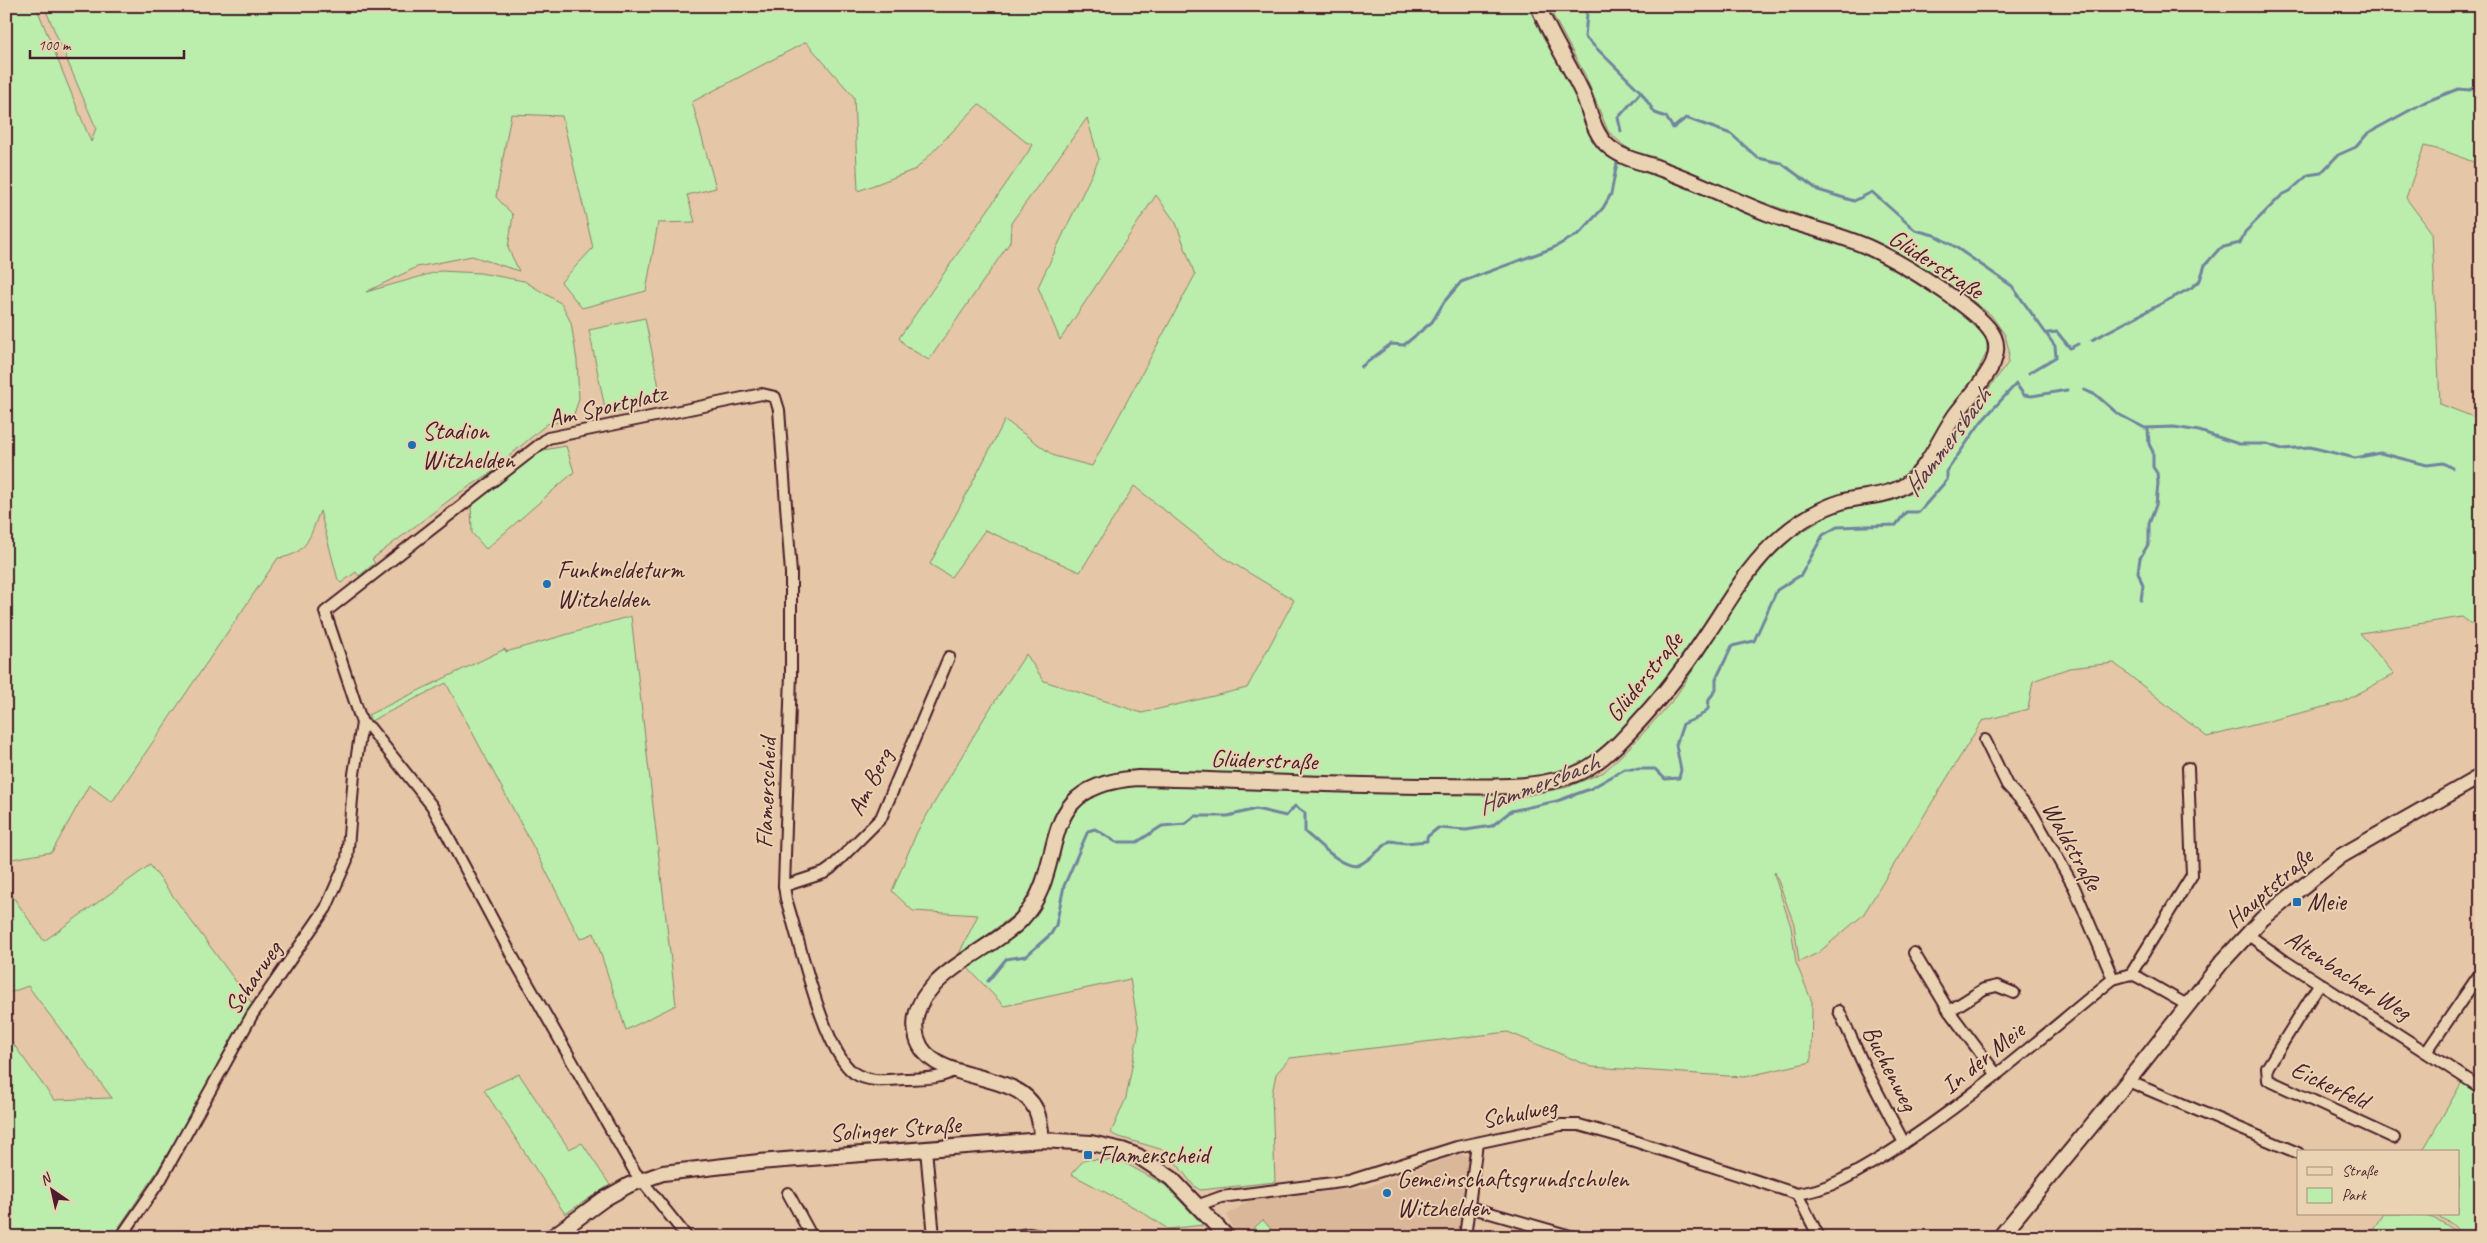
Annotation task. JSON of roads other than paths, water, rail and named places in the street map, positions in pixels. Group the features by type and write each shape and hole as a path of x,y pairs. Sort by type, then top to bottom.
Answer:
{"main road":[{"name":"Glüderstraße","path":"1042,1140 1035,1109 1028,1100 1013,1089 954,1070 931,1058 920,1046 915,1029 921,1003 929,990 946,974 1011,930 1027,913 1040,890 1061,820 1071,804 1086,793 1107,783 1138,778 1364,786 1500,786 1549,782 1578,774 1604,757 1617,745 1665,692 1748,573 1769,548 1793,527 1820,510 1845,501 1889,493 1910,482 1922,469 1956,415 1990,370 1995,357 1996,344 1988,327 1961,303 1891,259 1849,240 1778,217 1662,169 1627,158 1610,148 1601,138 1579,86 1554,43 1538,6"},
{"name":"Hauptstraße","path":"2000,1237 2128,1081 2222,962 2262,919 2341,856 2481,776"},
{"name":"Solinger Straße","path":"552,1237 604,1199 642,1179 703,1167 1042,1140 1091,1143 1122,1150 1138,1156 1171,1178 1199,1205 1227,1237"}],"street":[{"name":"Am Sportplatz","path":"325,612 548,438 762,394 775,397"},
{"name":"Flamerscheid","path":"775,397 779,410 791,573 791,674 784,886 786,899 802,955 827,1028 849,1068 866,1078 878,1080 944,1077 954,1070"},
{"name":"Scharweg","path":"121,1237 161,1179 244,1030 326,908 347,860 354,774 362,723 325,612"},
{"name":"Am Berg","path":"784,886 824,873 877,824 949,657"},
{"name":"Scharweg","path":"362,723 370,728 432,806 511,954 635,1172 687,1237"},
{"name":"Waldstraße","path":"1985,740 2007,784 2031,811 2074,887 2114,979"},
{"path":"2188,768 2192,875 2131,974 2188,1005"},
{"name":"Altenbacher Weg","path":"2248,934 2284,961 2481,1088"},
{"path":"1914,953 1949,1011 1997,1075"},
{"name":"Altenbacher Weg","path":"2426,1052 2481,972"},
{"name":"In der Meie","path":"1798,1194 1810,1193 1850,1177 1951,1112 2114,979 2131,974"},
{"name":"Eickerfeld","path":"2320,983 2267,1068 2268,1080 2394,1138"},
{"path":"1949,1011 1984,988 1997,986 2014,994"},
{"name":"Buchenweg","path":"1839,1011 1866,1070 1904,1143"},
{"path":"2128,1081 2297,1153"},
{"name":"Schulweg","path":"1199,1205 1221,1197 1349,1181 1457,1146 1560,1124 1579,1125 1622,1137 1798,1194"},
{"path":"1464,1237 1477,1143"},
{"path":"926,1149 934,1237"},
{"path":"788,1193 812,1237"},
{"path":"1798,1194 1819,1237"},
{"path":"1469,1207 1574,1237"},
{"path":"1006,1237 1029,1234 1047,1237"}],"waterway":[{"name":"Hammersbach","path":"1582,6 1587,14 1585,37 1641,92 1655,113 1666,117 1673,128 1686,118 1731,134 1758,158 1781,163 1818,190 1854,201 1872,192 1915,230 1934,235 1954,246 2012,286 2055,346 2056,357 2029,373"},
{"path":"2092,340 2191,288 2200,280 2205,265 2220,248 2240,243 2245,232 2282,195 2290,191 2308,175 2321,173 2338,155 2356,147 2368,133 2425,102 2458,89 2470,90 2481,84"},
{"path":"1621,131 1618,118 1641,92"},
{"path":"1361,367 1391,344 1404,345 1432,322 1444,302 1461,282 1553,248 1580,233 1603,208 1611,194 1617,163"},
{"path":"2048,333 2057,332 2070,348 2078,344"},
{"name":"Hammersbach","path":"988,981 1006,959 1026,956 1051,934 1056,925 1064,886 1088,831 1095,829 1116,842 1137,842 1162,826 1185,824 1195,816 1228,816 1256,809 1286,816 1295,806 1305,813 1305,832 1339,860 1353,866 1367,860 1390,841 1406,843 1427,841 1427,837 1438,828 1466,830 1492,826 1511,811 1557,801 1590,789 1625,769 1655,769 1665,779 1679,778 1681,770 1676,745 1683,724 1699,717 1708,709 1709,699 1716,690 1716,679 1732,646 1754,641 1777,590 1801,575 1823,535 1837,527 1896,525 1906,512 1919,512 1947,480 1947,471 1981,422 2016,384 2024,395 2032,396 2067,390"},
{"path":"2084,390 2096,395 2118,414 2145,428 2174,427 2199,431 2239,444 2267,444 2282,449 2310,447 2355,458 2380,453 2427,465 2443,463 2452,468"},
{"path":"2141,600 2143,586 2138,572 2140,558 2149,543 2149,524 2156,505 2158,483 2157,473 2153,467 2153,452 2149,444 2148,429"}],"place":[{"name":"Stadion Witzhelden","path":"412,445"},
{"name":"Funkmeldeturm Witzhelden","path":"547,584"},
{"name":"Meie","path":"2297,902"},
{"name":"Flamerscheid","path":"1088,1155"},
{"name":"Gemeinschaftsgrundschulen Witzhelden","path":"1387,1193"}]}
